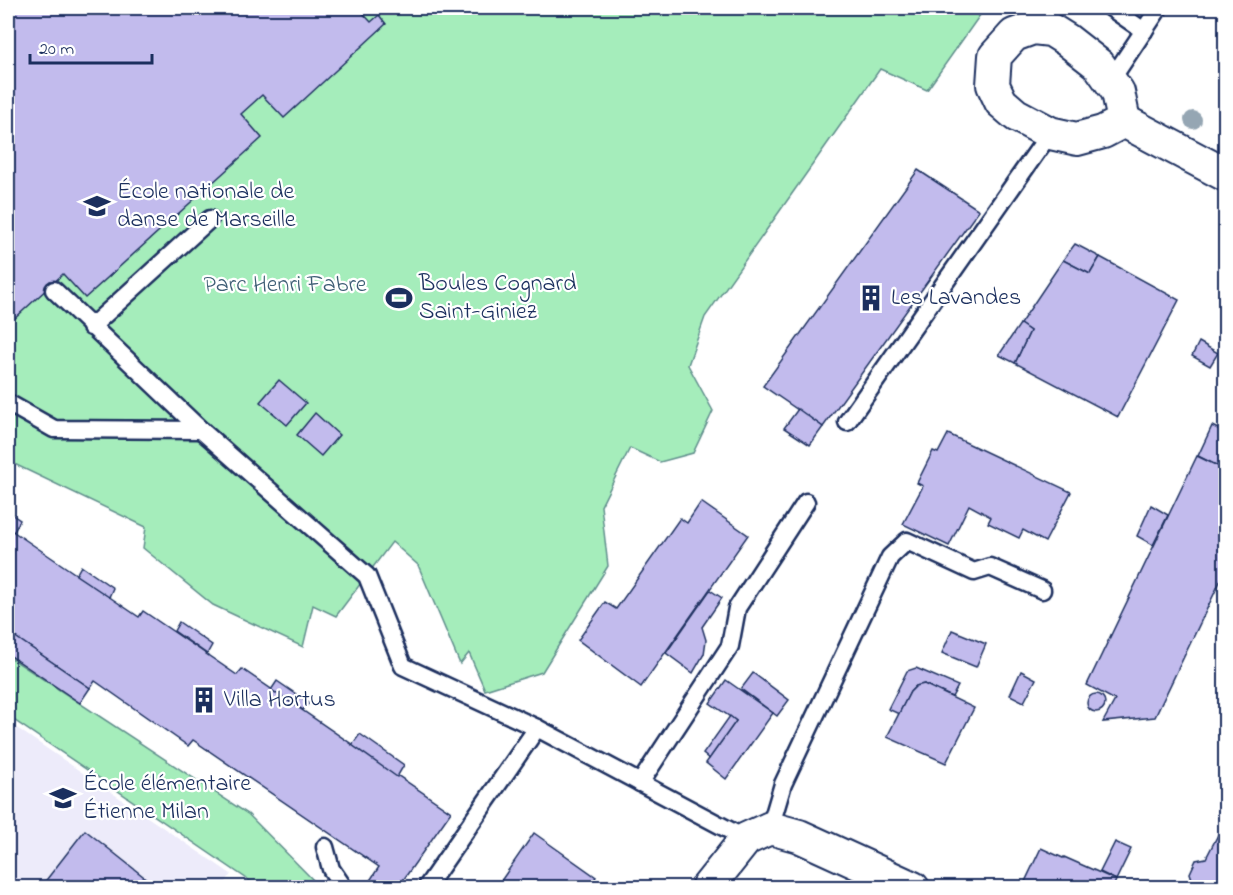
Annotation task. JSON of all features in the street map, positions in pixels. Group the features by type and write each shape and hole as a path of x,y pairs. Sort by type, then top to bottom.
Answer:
{"street":[{"path":"1033,28 1051,30 1099,66 1111,80 1118,92 1124,121 1103,132 1077,139 1050,134 1016,115 1001,102 993,85 995,56 1014,35 1033,28"},
{"path":"1124,121 1226,175"},
{"path":"707,888 758,834 800,836 913,888"}],"lane":[{"path":"1111,8 1144,31"},
{"path":"1111,80 1159,8"},
{"path":"847,422 1050,134"},
{"path":"91,327 210,219"},
{"path":"54,290 201,430 367,576 403,666 537,728 640,783 758,834 890,557 907,541 974,572 990,567 1042,590"},
{"path":"8,403 54,429 201,430"},
{"path":"640,783 730,646 737,608 806,502"},
{"path":"426,888 537,728"},
{"path":"325,847 331,869 344,888"}],"shaded area":[{"name":"École élémentaire Étienne Milan","path":"8,722 231,874 223,887 8,887"}],"green space":[{"name":"Parc Henri Fabre","path":"8,8 985,8 927,90 880,69 705,317 688,365 713,411 693,453 660,462 630,448 601,506 608,566 542,672 485,690 469,653 460,664 418,565 392,542 336,616 313,605 303,647 213,605 143,548 146,527 8,461"},
{"path":"8,656 248,814 320,887 259,887 8,716"}],"building":[{"name":"École nationale de danse de Marseille","path":"8,8 358,8 371,22 379,15 386,24 284,118 262,95 241,114 262,138 85,298 63,274 12,321 8,311"},
{"name":"Les Lavandes","path":"918,170 979,210 823,427 763,386"},
{"path":"1075,244 1100,257 1090,274 1063,260"},
{"path":"1100,257 1179,300 1118,417 1015,363 1030,331 1020,324 1063,260 1090,274"},
{"path":"1020,324 1030,331 1015,363 999,355"},
{"path":"1199,342 1218,353 1210,366 1192,356"},
{"path":"279,380 306,403 287,425 260,402"},
{"path":"798,409 823,427 810,445 784,428"},
{"path":"315,413 339,435 321,456 297,435"},
{"path":"1212,426 1226,433 1226,470 1198,456"},
{"path":"948,434 1071,492 1045,542 1023,530 1019,538 988,523 991,517 969,505 949,546 903,524 923,486 917,483 933,451 938,453"},
{"path":"1197,456 1226,470 1226,569 1155,717 1103,722 1115,700 1087,685"},
{"path":"701,502 748,535 641,687 578,640 605,602 616,609 680,518 687,523"},
{"path":"1151,505 1168,515 1153,545 1137,536"},
{"path":"8,512 20,520 14,532 8,528"},
{"name":"Villa Hortus","path":"8,528 139,617 143,611 237,675 242,669 451,812 399,886 380,888 369,882 379,867 193,740 188,746 95,681 90,688 8,632"},
{"path":"81,566 113,588 109,597 76,575"},
{"path":"710,590 722,598 702,627 706,640 704,654 693,673 666,653"},
{"path":"179,622 212,645 207,654 174,631"},
{"path":"952,630 986,644 976,667 942,653"},
{"path":"8,632 90,688 80,703 8,654"},
{"path":"916,668 958,686 952,697 924,684 916,686 910,692 899,714 888,709 907,671"},
{"path":"1021,671 1036,679 1024,702 1010,695"},
{"path":"753,673 789,700 777,716 741,689"},
{"path":"726,680 773,713 726,779 706,763 736,721 710,703"},
{"path":"277,681 309,703 303,710 271,690"},
{"path":"924,684 974,708 946,763 887,737 910,692 916,686"},
{"path":"1096,694 1104,699 1105,703 1100,711 1096,712 1088,707 1087,703 1092,695"},
{"path":"730,716 736,721 709,759 703,754"},
{"path":"360,734 404,765 397,777 352,745"},
{"path":"1221,829 1226,831 1226,888 1202,888 1194,883 1196,880 1192,879 1190,873 1196,860 1206,858"},
{"path":"85,830 158,888 40,888"},
{"path":"534,833 596,877 588,888 496,888"},
{"path":"1115,842 1131,849 1116,880 1100,872"},
{"path":"1041,848 1116,880 1113,888 1027,888 1023,886"}],"place":[{"name":"École nationale de danse de Marseille","path":"97,206"},
{"name":"Boules Cognard Saint-Giniez","path":"399,298"},
{"name":"Les Lavandes","path":"871,298"},
{"name":"Villa Hortus","path":"204,700"},
{"name":"École élémentaire Étienne Milan","path":"63,798"}]}
